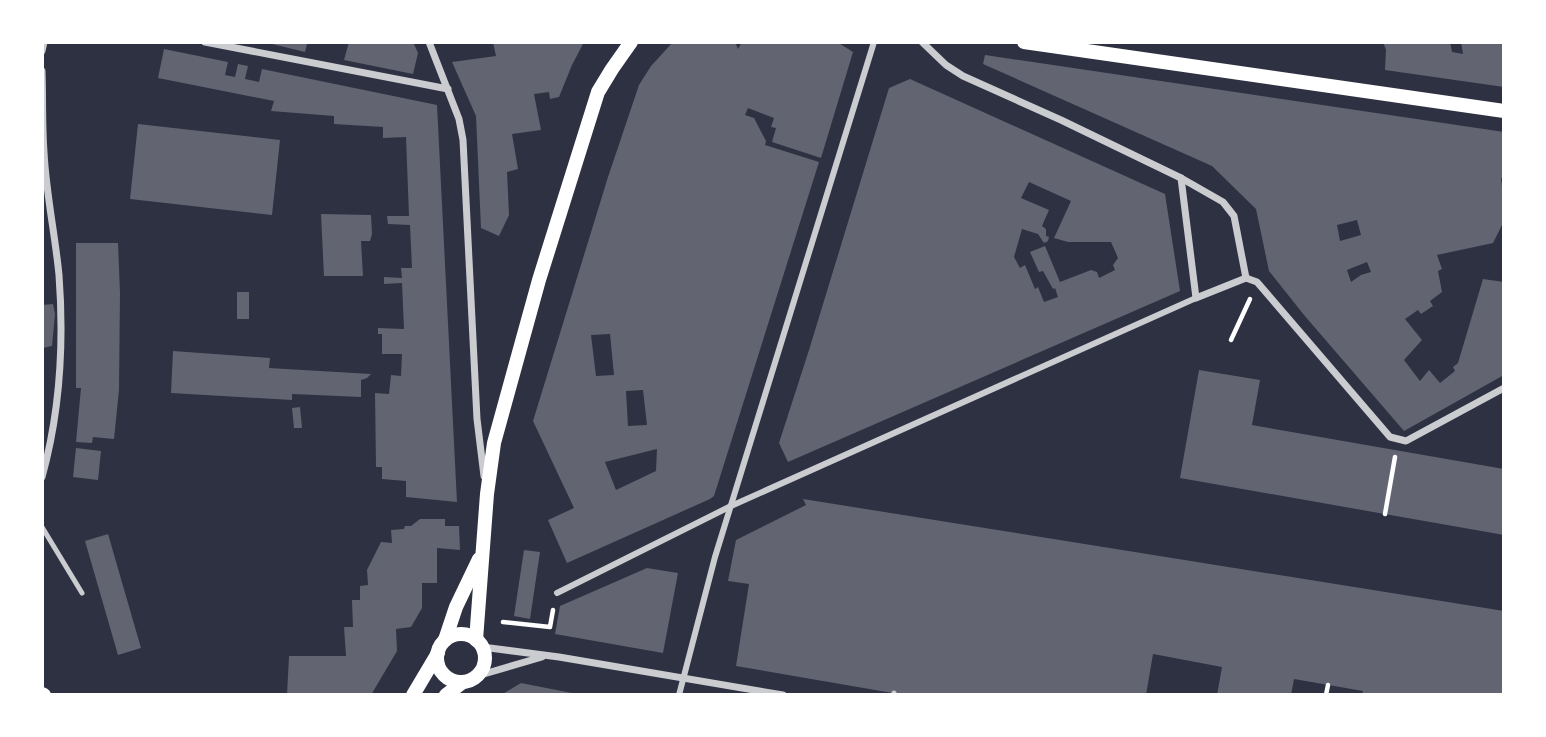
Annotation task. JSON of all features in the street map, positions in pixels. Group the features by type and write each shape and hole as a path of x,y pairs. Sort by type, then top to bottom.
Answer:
{"main road":[{"path":"446,695 470,679 484,662 479,643 482,551 494,443 539,280 594,103 612,69 632,42"},
{"path":"1024,42 1504,111"},
{"path":"413,695 441,647 482,551"},
{"path":"470,679 456,681 443,674 439,668 441,647 457,634 464,634 479,643"}],"street":[{"path":"42,51 44,42"},
{"path":"205,42 448,89"},
{"path":"429,42 459,119 463,140 477,419 487,494"},
{"path":"679,695 715,557 874,42"},
{"path":"922,42 946,65 963,76 1181,178 1223,202 1234,216 1246,278"},
{"path":"42,71 44,153 58,274 60,322 58,389 42,477"},
{"path":"1181,178 1196,298"},
{"path":"556,593 731,506 1246,278 1257,282 1390,437 1406,441 1504,388"},
{"path":"479,643 783,695"},
{"path":"470,679 546,655"}],"lane":[{"path":"42,527 82,593"}],"path":[{"path":"1231,340 1257,282"},
{"path":"1385,514 1398,439"},
{"path":"503,622 550,627"},
{"path":"1326,695 1328,685"}],"building":[{"path":"264,42 299,42 307,44 305,52"},
{"path":"349,42 413,42 418,53 413,74 344,60"},
{"path":"493,42 584,42 559,97 550,99 549,92 534,94 541,130 512,134 518,169 507,172 509,215 499,236 481,228 476,116 452,62 496,56"},
{"path":"673,42 735,42 738,49 742,42 837,42 853,52 821,158 772,142 776,128 771,127 774,118 748,108 745,115 754,118 766,141 765,145 819,162 714,496 567,563 548,520 574,508 533,421 608,177 639,85 651,66","holes":["610,334 614,375 596,376 591,335","643,390 647,425 628,426 626,391","657,449 656,471 616,490 605,462"]},
{"path":"1383,42 1450,42 1452,52 1463,54 1461,42 1504,42 1504,87 1385,70 1386,50"},
{"path":"164,49 228,62 225,75 235,77 238,64 248,66 245,79 259,82 262,69 437,105 457,502 406,497 406,481 382,479 382,467 376,467 375,393 389,394 391,375 401,376 402,354 382,354 382,334 378,334 378,328 404,329 402,283 384,284 384,277 402,278 401,268 412,268 410,225 388,224 387,216 409,216 406,137 383,138 383,127 334,124 334,116 271,111 274,101 158,78"},
{"path":"985,55 1504,132 1504,179 1501,178 1504,221 1493,243 1437,255 1442,269 1438,271 1442,292 1430,301 1433,306 1421,314 1418,310 1405,319 1422,340 1404,360 1420,381 1429,370 1440,383 1455,371 1453,367 1458,363 1483,279 1504,282 1504,375 1404,431 1269,271 1256,209 1212,166 983,64","holes":["1357,220 1361,235 1340,241 1337,225","1367,262 1371,272 1351,282 1347,270"]},
{"path":"910,79 1165,194 1180,291 788,462 779,443 889,88","holes":["1029,182 1071,201 1054,238 1068,242 1111,242 1118,258 1113,265 1115,270 1099,278 1097,272 1091,270 1060,282 1045,246 1030,252 1039,272 1043,271 1058,297 1044,302 1025,265 1020,268 1014,257 1022,229 1038,234 1044,243 1048,241 1046,229 1042,226 1049,210 1021,198"]},
{"path":"138,124 280,140 272,215 130,199"},
{"path":"321,214 371,215 370,241 361,241 363,276 324,276"},
{"path":"76,243 118,243 119,390 114,439 93,437 92,443 76,442 81,388 76,388"},
{"path":"237,292 249,292 249,319 237,319"},
{"path":"53,304 55,314 52,346 42,348 42,305"},
{"path":"173,351 270,358 269,368 371,374 361,380 361,397 292,394 292,400 171,393"},
{"path":"1199,370 1260,380 1252,425 1504,469 1504,535 1180,478"},
{"path":"300,407 302,428 294,428 292,408"},
{"path":"76,448 101,451 98,480 73,477"},
{"path":"803,499 1504,611 1504,695 1362,695 1363,691 1294,679 1291,695 1217,695 1222,667 1153,654 1146,695 904,695 736,666 749,584 728,581 736,540 806,505"},
{"path":"420,519 445,519 445,526 459,526 460,550 437,548 437,583 422,583 422,608 411,627 396,629 397,651 371,695 287,695 289,656 346,656 344,627 353,627 352,600 360,600 360,586 368,585 367,570 381,542 392,543 391,530 404,529"},
{"path":"108,534 141,648 118,655 85,541"},
{"path":"524,550 540,552 530,619 514,616"},
{"path":"647,568 678,573 663,653 555,634 560,606"},
{"path":"521,683 577,694 501,695"}]}
